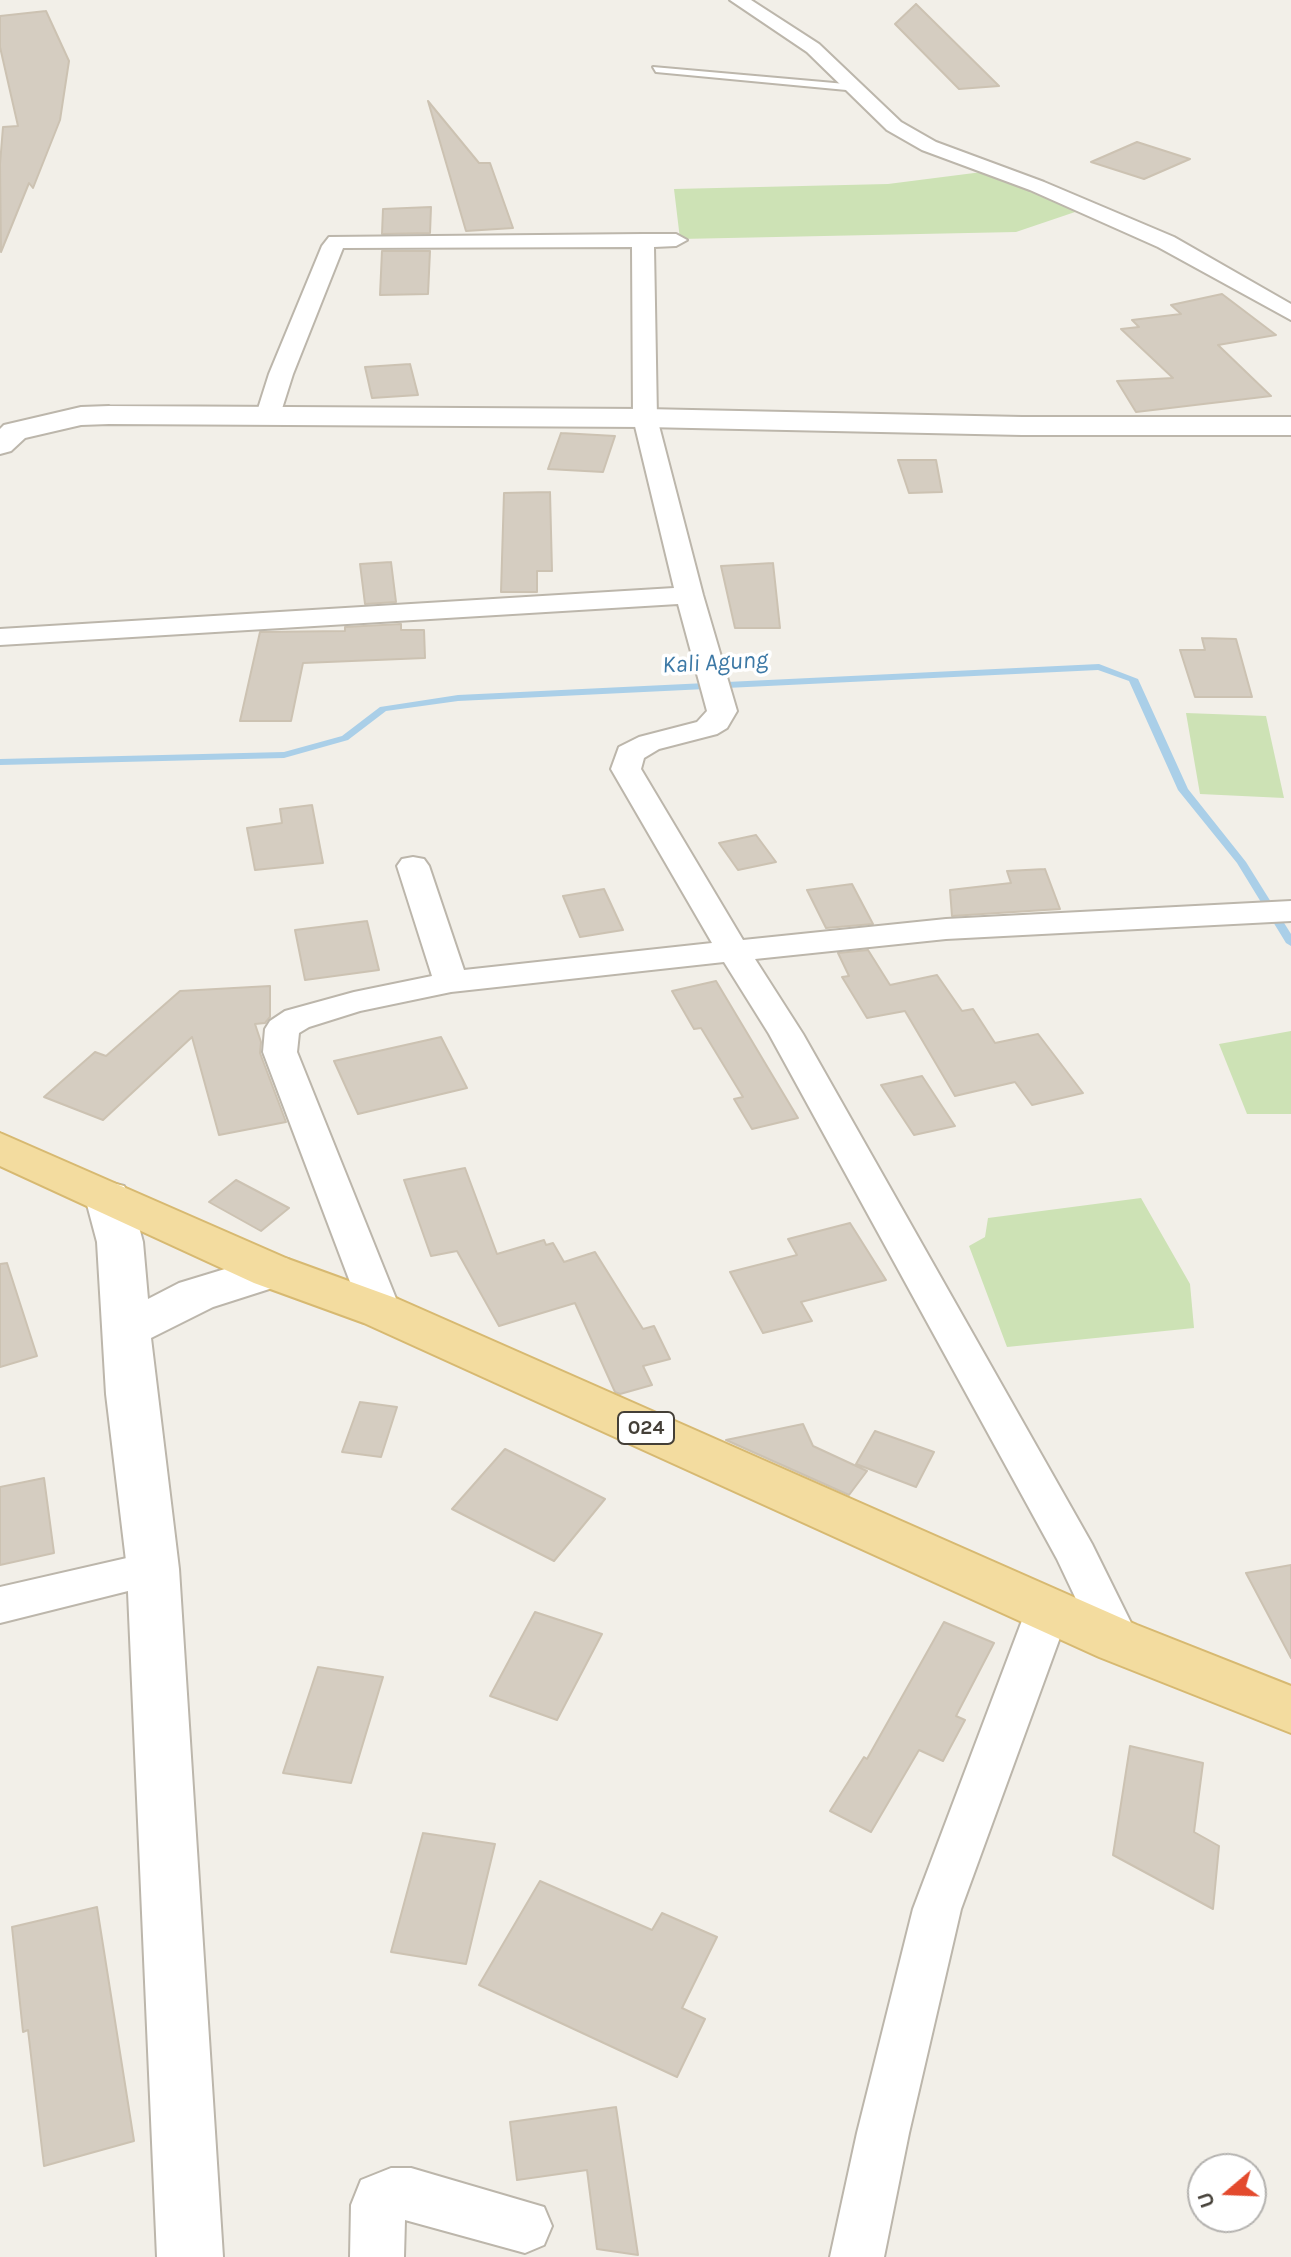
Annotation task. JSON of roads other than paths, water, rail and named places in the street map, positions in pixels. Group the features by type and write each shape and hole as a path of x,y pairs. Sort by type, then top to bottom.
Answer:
{"main road":[{"name":"024","path":"0,1148 271,1271 381,1311 1118,1641 1291,1710"}],"street":[{"path":"739,0 813,48 894,126 929,146 1037,186 1166,242 1291,313"},
{"path":"643,240 645,418 689,595 722,711 717,722 707,728 649,743 630,753 626,769 794,1048 1069,1542 1118,1641"},
{"path":"268,415 281,374 337,242 676,240"},
{"path":"5,435 81,416 109,415 645,418 1022,426 1291,426"},
{"path":"0,637 689,595"},
{"path":"413,866 451,982"},
{"path":"381,1311 280,1052 282,1029 297,1019 354,1002 451,982 733,951 946,929 1291,911"},
{"path":"108,1197 120,1242 131,1394 153,1569 190,2257"},
{"path":"128,1329 196,1295 271,1271"},
{"path":"0,1605 153,1569"},
{"path":"857,2257 883,2133 937,1909 1048,1610"},
{"path":"377,2257 378,2205 380,2199 391,2194 411,2194 525,2226"}],"lane":[{"path":"656,69 857,88"}],"waterway":[{"name":"Kali Agung","path":"0,762 284,755 345,738 383,709 458,698 1099,667 1133,679 1183,790 1241,862 1291,943"}]}
